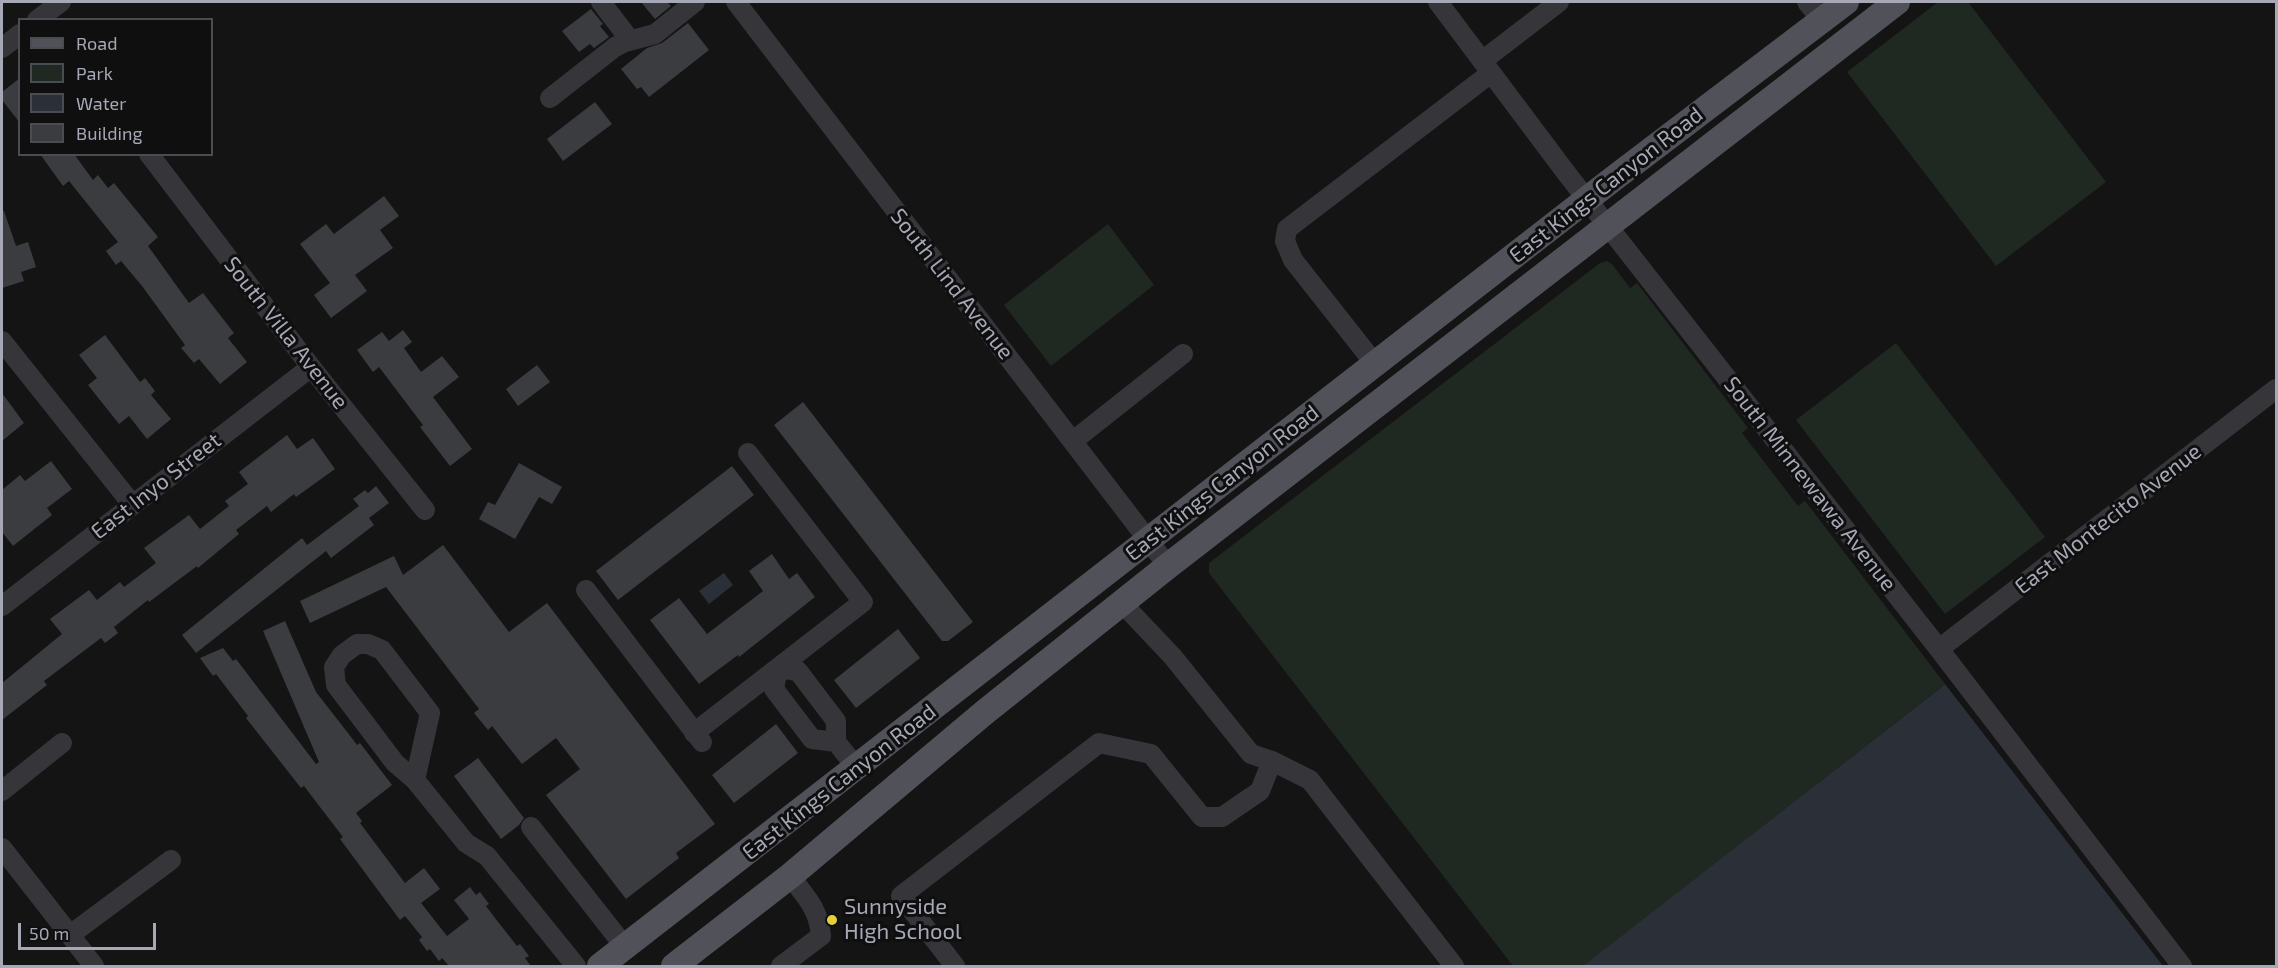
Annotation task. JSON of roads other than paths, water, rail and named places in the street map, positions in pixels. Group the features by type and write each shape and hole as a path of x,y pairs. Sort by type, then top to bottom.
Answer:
{"main road":[{"name":"East Kings Canyon Road","path":"600,966 1587,200 1815,11 1845,2"},
{"name":"East Kings Canyon Road","path":"674,966 790,876 985,712 1168,566 1898,2"}],"street":[{"path":"39,14 61,2"},
{"path":"601,2 630,40"},
{"path":"550,98 615,47 630,40 655,34 695,2"},
{"name":"South Lind Avenue","path":"736,2 1168,566"},
{"name":"South Minnewawa Avenue","path":"1438,2 1607,226 1939,649 2182,966"},
{"path":"1376,364 1293,260 1285,240 1287,229 1486,67 1559,2"},
{"path":"2,48 18,36"},
{"name":"South Villa Avenue","path":"151,156 311,367 425,510"},
{"path":"2,340 132,504"},
{"path":"1073,441 1183,354"},
{"name":"East Inyo Street","path":"2,606 311,367"},
{"name":"East Montecito Avenue","path":"1939,649 2277,389"},
{"path":"586,590 698,737 778,668 863,602 748,453"},
{"path":"1122,603 1173,657 1251,754 1272,761 1310,780 1454,966"},
{"path":"415,780 430,713 382,650 368,644 357,644 342,655 334,667 336,685 395,763 415,780 466,843 487,856 576,966"},
{"path":"778,668 798,671 836,721 836,742 857,768"},
{"path":"778,668 774,689 812,740 836,742"},
{"path":"2,791 62,742"},
{"path":"955,966 901,896 1099,743 1151,754 1202,817 1222,818 1260,791 1272,761"},
{"path":"531,827 625,946"},
{"path":"2,848 94,966"},
{"path":"70,936 171,860"},
{"path":"781,966 821,936 820,919 790,876"}],"water":[{"path":"724,573 733,585 709,604 699,591"},
{"path":"1945,684 2163,966 1583,966 1939,689"}],"place":[{"name":"Sunnyside High School","path":"832,920"}]}
